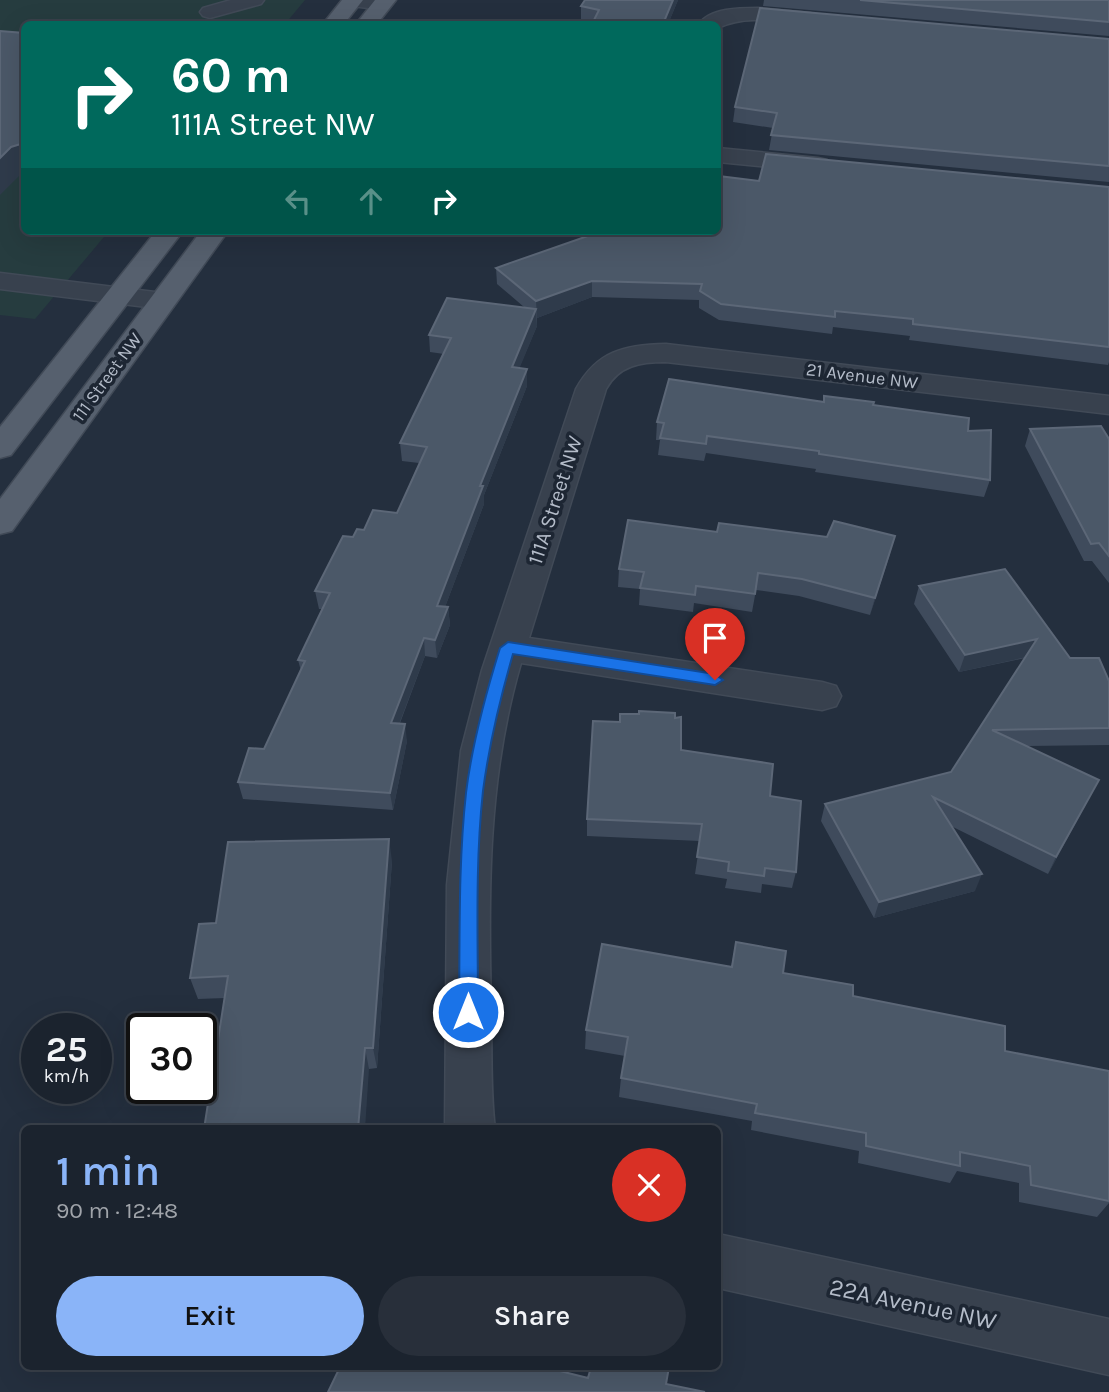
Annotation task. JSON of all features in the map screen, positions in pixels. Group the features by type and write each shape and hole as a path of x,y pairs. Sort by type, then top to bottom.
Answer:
{"main road":[{"path":"336,21 353,0"},
{"path":"368,21 385,1"},
{"name":"111 Street NW","path":"0,448 167,235"},
{"name":"111 Street NW","path":"0,523 212,235"}],"street":[{"path":"210,12 254,0"},
{"path":"353,0 385,1"},
{"path":"716,21 757,15 825,20"},
{"path":"721,155 837,167"},
{"path":"0,281 163,301"},
{"name":"21 Avenue NW","path":"616,360 638,354 666,353 1109,405"},
{"name":"111A Street NW","path":"470,1125 469,887 475,792 489,709 591,389 597,376 616,360"},
{"path":"508,648 822,696"},
{"name":"22A Avenue NW","path":"721,1262 1109,1347"}],"green space":[{"path":"0,0 305,0 288,21 21,21 21,235 106,235 35,319 0,315"}],"building":[{"path":"585,0 673,0 664,21 594,21 599,10 581,6"},
{"path":"860,0 1109,0 1109,22"},
{"path":"760,8 1109,39 1109,166 771,135 777,113 735,107"},
{"path":"0,31 21,33 21,144 11,147 0,158"},
{"path":"766,154 1109,187 1109,347 913,324 913,319 835,311 835,317 721,304 700,291 702,284 592,281 536,301 496,268 591,235 721,235 721,176 759,181"},
{"path":"447,298 536,309 512,367 527,369 480,486 483,486 437,606 448,607 435,640 424,638 391,723 405,724 390,793 238,782 249,748 264,749 305,661 298,660 330,593 315,591 343,536 353,537 357,529 364,530 373,510 397,513 427,447 400,443 451,338 429,335"},
{"path":"669,379 824,402 824,396 874,402 873,405 969,418 968,431 991,430 990,480 819,454 819,451 707,436 706,444 660,438 664,423 657,422"},
{"path":"1101,426 1109,439 1109,556 1099,543 1091,544 1030,429"},
{"path":"628,520 717,532 719,523 827,537 834,521 895,536 875,598 802,579 758,573 755,594 696,586 695,595 640,588 644,572 619,569"},
{"path":"1005,569 1070,658 1099,658 1109,681 1109,728 992,730 1099,780 1056,857 933,797 982,874 879,902 825,804 951,772 1037,639 965,655 919,586"},
{"path":"639,711 675,713 675,718 681,717 681,750 773,764 770,796 801,801 796,872 765,868 764,876 728,871 729,862 697,857 702,824 587,819 593,721 620,722 620,714 639,714"},
{"path":"389,839 373,1048 365,1048 358,1125 205,1125 208,1104 217,1104 217,1046 228,976 190,978 199,924 216,923 228,842"},
{"path":"736,942 786,951 783,973 853,985 853,996 1005,1026 1005,1051 1109,1071 1109,1201 1031,1185 1030,1166 960,1152 960,1166 866,1146 866,1133 755,1113 757,1104 621,1078 628,1037 586,1030 602,944 732,967"},
{"path":"339,1370 556,1370 588,1378 590,1370 668,1370 666,1384 705,1392 328,1392"}],"route":[{"path":"468,1012 469,887 475,792 489,709 508,648 715,680"}]}
